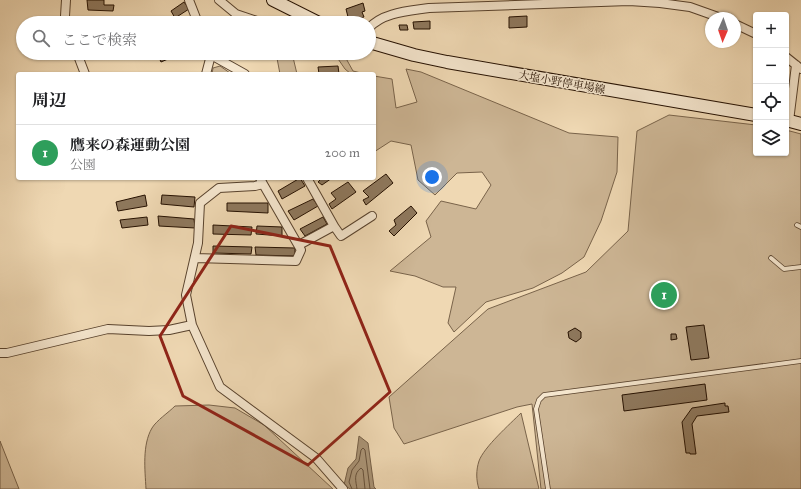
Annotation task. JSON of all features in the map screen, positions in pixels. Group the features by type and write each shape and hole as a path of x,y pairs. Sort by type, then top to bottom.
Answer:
{"main road":[{"path":"273,0 305,16"},
{"name":"大塩小野停車場線","path":"376,44 414,55 447,62 753,114"},
{"path":"789,121 801,124"}],"street":[{"path":"65,16 66,0"},
{"path":"189,0 195,16"},
{"path":"219,0 236,14 242,16"},
{"path":"376,21 403,12 429,8 629,1 660,2 690,7 705,12"},
{"path":"741,27 753,33"},
{"path":"80,60 84,72"},
{"path":"206,72 209,60"},
{"path":"220,60 242,72"},
{"path":"787,120 798,67 789,60"},
{"path":"308,180 341,236 372,216"},
{"path":"195,258 296,261 301,250 299,245 262,181 255,186 218,188 200,203 198,243 186,295 192,325 220,387 316,458 343,489"},
{"path":"299,245 334,226"},
{"path":"0,353 7,354 108,329 162,330 192,325"}],"lane":[{"path":"771,258 784,269 801,267"},
{"path":"548,489 536,409 538,400 544,395 801,360"}],"highlighted area":[{"path":"231,226 330,246 390,392 308,465 183,396 160,336"}],"shaded area":[{"path":"277,60 294,60 297,72 280,72"},
{"path":"339,60 347,60 353,71 357,72 349,72"},
{"path":"220,66 228,72 212,72 213,68"},
{"path":"406,69 421,72 569,133 618,137 617,172 601,221 584,257 562,273 533,288 486,302 454,332 448,323 456,287 443,287 415,276 390,271 431,237 426,221 441,201 476,209 491,185 482,172 457,173 435,195 418,180 411,145 391,141 376,151 376,76 392,79 396,108 417,102"},
{"path":"669,115 753,125 753,156 789,156 789,131 801,134 801,489 541,489 532,404 517,407 404,444 394,428 389,397 488,309 586,272 628,231 637,131"},
{"path":"209,405 235,408 264,425 333,489 146,489 145,450 149,435 154,425 175,406"},
{"path":"521,413 539,489 479,489 477,482 477,471 482,455 498,436"},
{"path":"0,441 19,489 0,489"}],"water":[{"path":"359,436 368,443 374,487 376,489 350,489 344,485 348,468 356,459"}],"building":[{"path":"87,0 104,0 104,5 114,5 113,11 88,10"},
{"path":"184,2 189,9 178,16 174,16 171,11"},
{"path":"363,3 365,11 362,12 364,16 348,16 346,9"},
{"path":"527,16 527,27 509,28 509,17"},
{"path":"430,21 430,29 414,29 413,22"},
{"path":"399,25 407,25 408,30 400,30"},
{"path":"338,66 339,72 319,72 318,67"},
{"path":"386,174 393,183 366,205 363,200 369,197 363,191"},
{"path":"297,180 301,180 305,186 282,199 278,191"},
{"path":"320,180 329,180 322,185 318,182"},
{"path":"348,182 356,192 332,209 329,204 336,199 331,193"},
{"path":"145,195 147,206 118,211 116,202"},
{"path":"162,195 195,197 194,207 161,204"},
{"path":"313,199 318,206 294,220 288,211"},
{"path":"227,203 268,203 268,213 227,211"},
{"path":"411,206 417,213 394,236 389,231 396,225 394,220"},
{"path":"158,216 194,219 195,228 159,226"},
{"path":"147,217 148,225 122,228 120,220"},
{"path":"323,217 327,224 305,236 300,229"},
{"path":"213,225 252,227 251,235 213,234"},
{"path":"257,226 282,227 282,236 256,234"},
{"path":"213,246 252,247 251,254 213,253"},
{"path":"255,247 295,248 295,256 256,255"},
{"path":"704,325 709,358 691,360 686,327"},
{"path":"575,328 581,332 581,338 576,342 569,338 568,332"},
{"path":"671,334 676,334 677,339 671,340"},
{"path":"705,384 707,400 624,411 622,395"},
{"path":"725,403 725,406 728,406 729,412 697,416 692,424 696,454 686,453 682,422 692,408"}],"place":[{"name":"鷹来の森運動公園","path":"664,295"}]}
